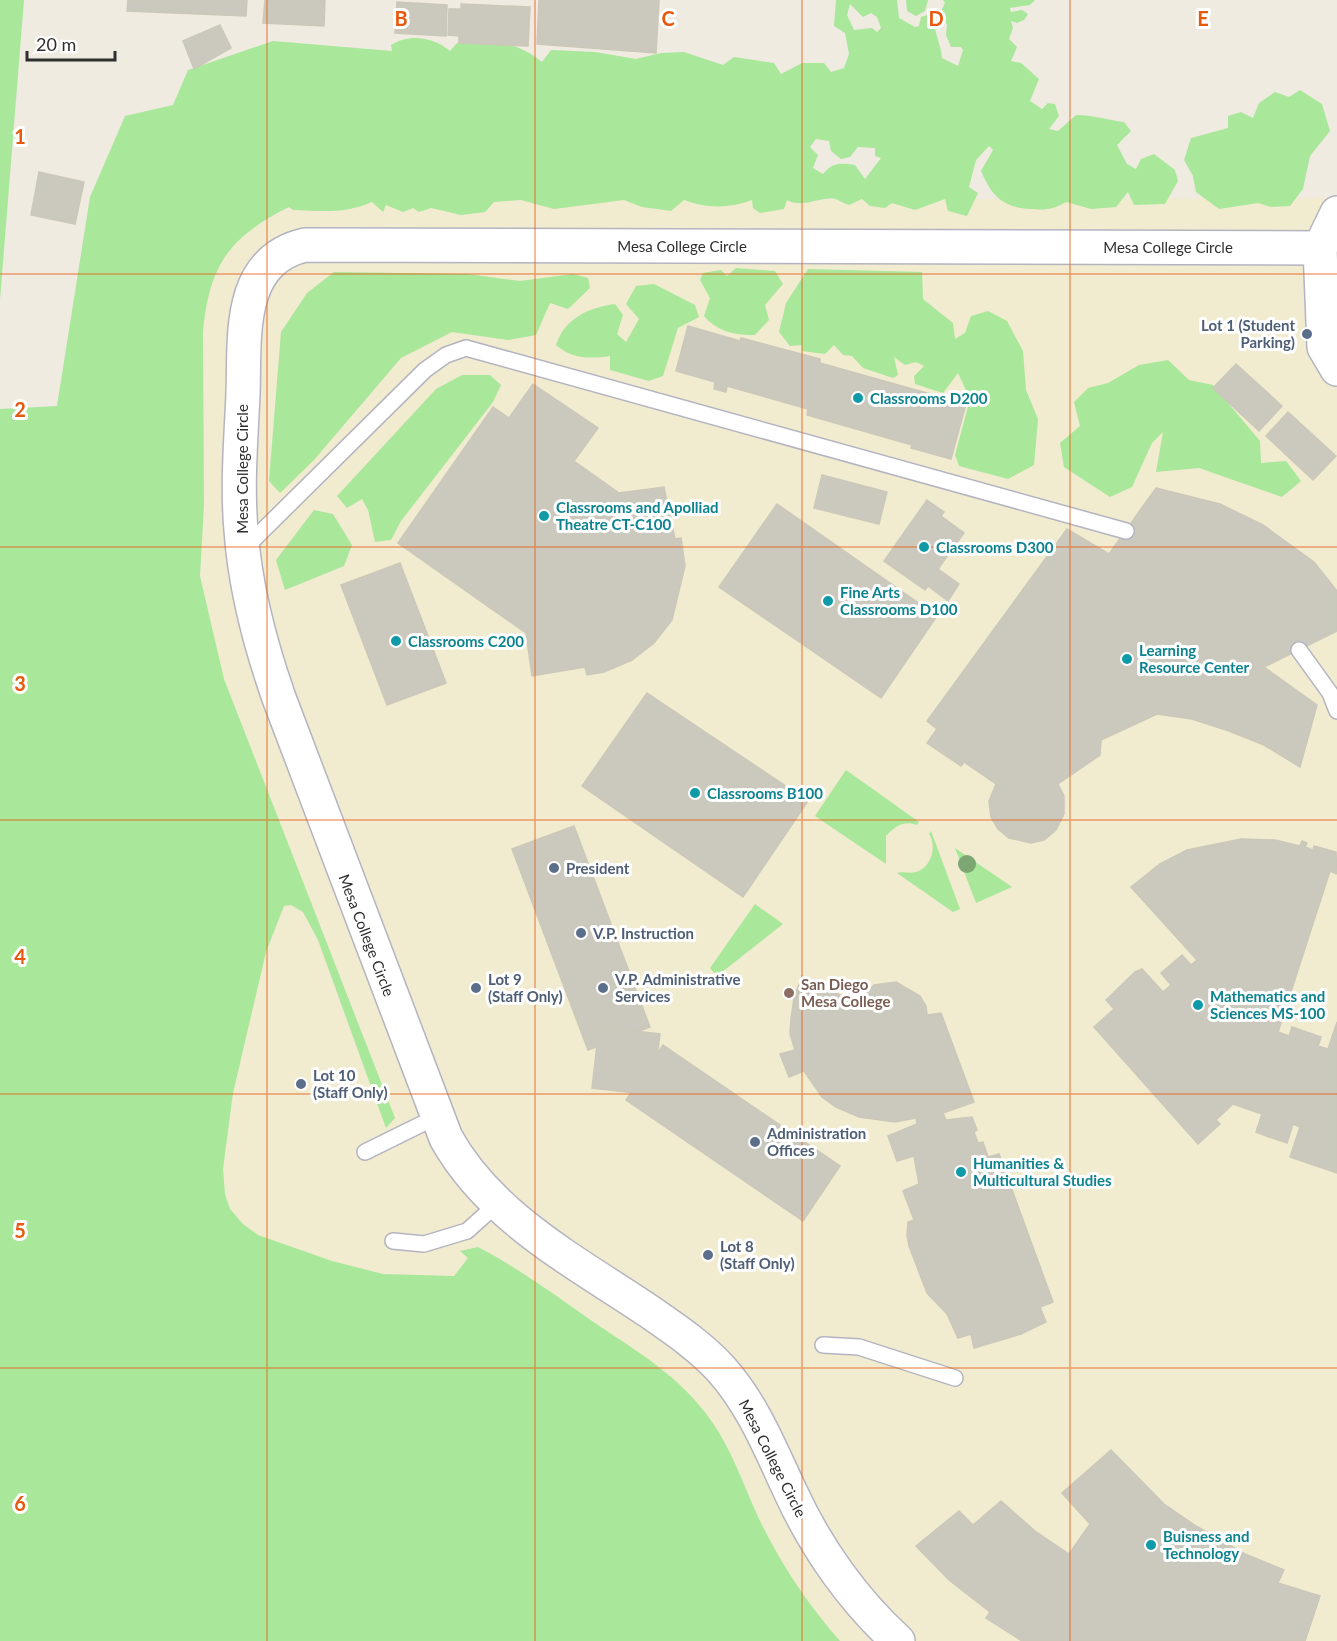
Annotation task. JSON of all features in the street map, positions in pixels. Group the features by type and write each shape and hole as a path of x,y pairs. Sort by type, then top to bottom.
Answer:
{"street":[{"path":"1337,213 1320,248 1324,347 1337,369"},
{"name":"Mesa College Circle","path":"898,1641 846,1584 824,1552 792,1496 751,1410 719,1367 683,1335 539,1237 497,1204 456,1156 436,1117 275,689 258,632 243,550 239,482 247,308 257,281 268,265 285,251 295,247 356,244 1320,248"}],"lane":[{"path":"243,550 425,370 446,355 466,348 1126,531"},
{"path":"1299,650 1330,693 1337,711"},
{"path":"365,1152 436,1117"},
{"path":"393,1241 424,1244 467,1231 497,1204"},
{"path":"823,1345 859,1347 955,1378"}],"shaded area":[{"name":"San Diego Mesa College","path":"1337,198 1337,1641 832,1641 421,1296 255,1255 219,1220 200,576 204,505 203,333 205,305 214,277 227,251 244,233 294,205 319,201"}],"green space":[{"path":"0,0 24,0 0,300"},
{"path":"836,0 897,0 899,18 915,27 919,26 921,17 927,15 934,20 942,58 958,66 963,50 961,47 951,47 946,35 947,24 935,14 942,9 945,3 943,0 1035,0 1030,5 1010,8 1011,12 1022,10 1028,14 1024,20 1017,23 1011,21 1013,28 1009,39 1017,47 1011,61 1021,63 1039,79 1030,101 1042,109 1048,103 1055,104 1059,116 1049,129 1058,131 1076,115 1124,122 1131,131 1117,145 1127,164 1136,169 1141,159 1154,154 1175,170 1178,181 1165,204 1134,205 1128,192 1116,207 1091,209 1066,202 1048,209 1020,208 999,199 985,180 981,171 993,150 989,146 976,160 969,187 978,193 967,216 948,211 945,199 915,210 892,203 885,208 870,206 862,199 849,205 835,199 805,203 787,200 784,209 760,213 753,208 752,200 736,205 718,206 701,205 684,200 671,211 642,207 624,200 554,209 521,200 494,202 485,212 461,215 431,208 419,212 413,208 403,212 386,205 383,212 372,202 333,211 293,210 289,207 268,218 237,242 217,271 206,309 203,333 204,505 200,576 224,679 395,1118 386,1128 318,940 303,912 291,905 284,906 266,952 233,1093 223,1169 225,1194 230,1209 243,1224 258,1235 332,1261 383,1274 454,1276 468,1258 460,1251 478,1247 522,1273 640,1353 685,1390 710,1419 732,1457 762,1525 779,1556 807,1600 840,1641 0,1641 0,409 57,406 90,197 125,116 173,105 188,70 273,41 392,51 391,45 413,38 437,42 450,51 458,42 492,42 522,49 542,62 551,50 595,52 636,59 661,53 684,52 723,65 734,57 774,63 781,74 802,63 824,63 831,72 844,68 849,54 845,33 834,26","holes":["850,4 863,17 871,13 877,17 881,28 877,32 872,28 854,30 847,15","816,139 829,141 831,151 841,159 850,157 858,147 875,148 875,156 881,158 865,179 855,165 850,164 834,165 823,174 813,168 818,155 810,147"]},
{"path":"906,0 928,0 925,11 916,16 907,11"},
{"path":"1300,90 1322,104 1330,131 1310,156 1303,189 1290,206 1271,207 1258,203 1219,209 1196,192 1193,176 1184,160 1191,138 1228,128 1228,116 1241,112 1253,118 1259,103 1275,92 1289,97"},
{"path":"736,268 775,271 783,284 765,305 769,320 755,335 727,332 704,316 710,298 700,280 703,273 721,270 727,276"},
{"path":"808,269 922,272 923,299 953,323 955,339 965,333 971,316 988,311 1007,321 1023,351 1026,390 1038,419 1034,465 1008,479 959,466 955,455 970,399 958,373 943,393 915,384 914,376 924,366 916,362 905,365 894,357 898,375 893,378 863,368 852,356 843,355 834,345 825,354 802,351 802,345 790,346 779,332 786,303"},
{"path":"334,272 468,274 520,281 573,274 588,278 590,288 568,309 550,303 536,335 508,340 452,332 401,358 314,460 280,493 269,481 281,332 307,293"},
{"path":"654,284 695,305 699,317 678,328 663,376 649,381 610,370 610,356 582,357 568,353 556,345 565,328 579,316 596,308 615,304 623,315 617,334 626,342 639,319 626,304 636,286"},
{"path":"1168,360 1189,380 1213,385 1260,441 1261,463 1286,461 1301,481 1282,497 1199,468 1156,472 1163,432 1152,443 1132,487 1110,497 1064,467 1060,443 1080,426 1074,402 1088,388 1108,383 1139,365"},
{"path":"462,375 490,375 501,385 493,402 401,521 391,540 375,542 368,510 362,499 347,508 337,496 436,389"},
{"path":"314,510 333,514 352,545 344,566 285,590 276,560"},
{"path":"846,770 919,822 917,825 908,823 900,825 886,836 886,864 815,816"},
{"path":"931,831 960,909 953,912 897,873 916,872 926,866 933,850 929,834"},
{"path":"955,848 1012,887 976,903"},
{"path":"755,904 783,924 717,976 710,968"}],"building":[{"path":"128,0 247,0 246,16 127,11"},
{"path":"265,0 325,0 324,26 263,23"},
{"path":"539,0 659,0 656,53 537,44"},
{"path":"397,2 447,5 446,36 395,33"},
{"path":"461,4 530,7 528,46 459,43 459,36 448,35 449,9 461,9"},
{"path":"220,25 231,48 194,69 183,41"},
{"path":"39,172 84,182 75,224 31,215"},
{"name":"Classrooms D200","path":"688,326 740,341 741,338 820,359 820,363 966,404 951,459 911,448 912,445 807,415 808,409 727,386 726,392 714,389 715,382 676,371"},
{"path":"1236,364 1282,406 1259,431 1213,388"},
{"name":"Classrooms and Apolliad Theatre CT-C100","path":"533,384 598,428 574,461 619,493 664,487 675,539 681,538 685,566 672,620 654,643 632,660 604,672 587,675 585,667 532,676 526,633 398,543 493,407 509,418"},
{"path":"1288,412 1336,456 1313,480 1266,436"},
{"path":"822,475 887,492 879,524 814,508"},
{"name":"Learning Resource Center","path":"1156,488 1220,504 1263,525 1314,562 1337,591 1337,631 1264,667 1317,705 1300,767 1264,745 1229,731 1192,719 1157,714 1101,740 1100,755 1058,784 1064,796 1064,814 1056,830 1044,840 1031,843 1009,838 998,829 991,817 989,801 996,784 964,762 961,766 927,743 937,729 927,721 1067,529 1109,554"},
{"name":"Classrooms D300","path":"927,500 944,512 941,516 964,533 938,569 959,584 948,601 928,586 925,590 884,561"},
{"name":"Fine Arts Classrooms D100","path":"777,504 937,616 881,698 719,587"},
{"name":"Classrooms C200","path":"400,563 446,683 387,705 341,585"},
{"name":"Classrooms B100","path":"647,693 808,801 743,897 582,786"},
{"path":"574,826 650,1027 588,1050 512,849"},
{"name":"Mathematics and Sciences MS-100","path":"1241,839 1275,840 1300,846 1302,841 1307,843 1305,847 1313,850 1314,846 1336,852 1337,874 1330,871 1278,1032 1289,1036 1292,1027 1321,1037 1318,1046 1328,1049 1337,1022 1337,1173 1290,1157 1300,1127 1293,1124 1287,1143 1269,1137 1256,1132 1262,1114 1233,1104 1216,1120 1220,1124 1198,1144 1094,1027 1114,1009 1106,1000 1135,972 1142,969 1163,992 1171,985 1161,973 1182,955 1191,965 1197,960 1131,887 1160,864 1187,850"},
{"name":"Humanities & Multicultural Studies","path":"802,976 856,1003 874,985 896,982 920,996 926,1006 927,1015 941,1013 974,1102 943,1113 946,1120 972,1117 977,1130 974,1132 978,1143 983,1142 988,1157 999,1154 1053,1302 1040,1307 1046,1322 1021,1334 974,1348 971,1334 958,1338 947,1314 927,1293 909,1246 908,1222 914,1220 903,1191 919,1184 914,1156 897,1161 888,1136 917,1124 916,1118 895,1122 859,1117 836,1107 822,1097 804,1071 789,1077 780,1054 795,1050 790,1034 791,1019 794,998"},
{"path":"599,1027 660,1034 652,1095 592,1088"},
{"path":"663,1045 840,1166 803,1221 626,1100"},
{"name":"Buisness and Technology","path":"1111,1450 1164,1504 1196,1526 1245,1554 1284,1570 1278,1583 1320,1596 1305,1641 1022,1641 986,1618 990,1612 949,1580 916,1546 959,1511 973,1525 1001,1501 1035,1531 1069,1554 1090,1524 1062,1493"}],"place":[{"name":"Lot 1 (Student Parking)","path":"1307,334"},
{"name":"Classrooms D200","path":"858,398"},
{"name":"Classrooms and Apolliad Theatre CT-C100","path":"544,516"},
{"name":"Classrooms D300","path":"924,547"},
{"name":"Fine Arts Classrooms D100","path":"828,601"},
{"name":"Classrooms C200","path":"396,641"},
{"name":"Learning Resource Center","path":"1127,659"},
{"name":"Classrooms B100","path":"695,793"},
{"name":"President","path":"554,868"},
{"name":"V.P. Instruction","path":"581,933"},
{"name":"Lot 9 (Staff Only)","path":"476,988"},
{"name":"V.P. Administrative Services","path":"603,988"},
{"name":"San Diego Mesa College","path":"789,993"},
{"name":"Mathematics and Sciences MS-100","path":"1198,1005"},
{"name":"Lot 10 (Staff Only)","path":"301,1084"},
{"name":"Administration Offices","path":"755,1142"},
{"name":"Humanities & Multicultural Studies","path":"961,1172"},
{"name":"Lot 8 (Staff Only)","path":"708,1255"},
{"name":"Buisness and Technology","path":"1151,1545"}]}
